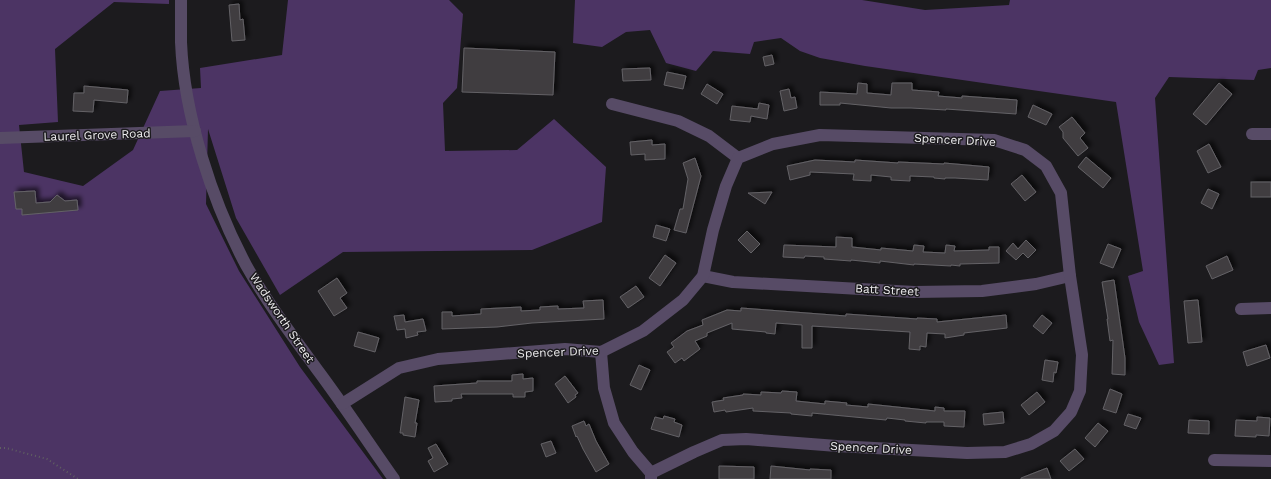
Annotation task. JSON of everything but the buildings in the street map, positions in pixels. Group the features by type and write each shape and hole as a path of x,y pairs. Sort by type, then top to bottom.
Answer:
{"street":[{"name":"Wadsworth Street","path":"181,0 181,44 186,87 195,131 223,216 246,264 268,302 394,479"},
{"path":"612,104 678,121 709,136 738,158"},
{"name":"Laurel Grove Road","path":"0,138 195,131"},
{"path":"1252,134 1271,134"},
{"name":"Spencer Drive","path":"342,404 399,368 438,359 565,349 601,352 643,331 683,300 703,276 713,230 726,186 738,158 772,144 820,135 994,140 1026,150 1046,166 1061,193 1070,276 1082,355 1080,391 1071,412 1054,431 1031,444 1005,452 967,453 837,446 746,439 722,440 694,452 651,476"},
{"name":"Batt Street","path":"703,276 733,282 914,292 982,291 1036,284 1070,276"},
{"path":"1241,309 1271,308"},
{"path":"601,352 604,388 614,423 651,476"},
{"path":"1214,460 1271,461"}],"path":[{"path":"0,448 6,448 47,459 78,479"}],"shaded area":[{"path":"0,0 169,0 169,4 114,2 55,49 58,122 19,125 24,172 83,186 133,150 160,91 201,88 200,68 282,55 288,0 449,0 463,14 457,88 443,103 445,151 517,150 554,119 606,167 602,222 532,250 343,252 280,295 236,218 208,129 206,204 239,271 300,367 383,479 0,479"},
{"path":"575,0 862,0 925,10 1009,5 1010,0 1271,0 1271,68 1258,70 1254,80 1169,77 1155,98 1174,363 1159,365 1139,322 1128,276 1143,271 1116,102 865,66 820,58 800,51 781,38 754,42 750,54 713,51 696,71 666,63 650,30 626,32 602,47 573,43"}]}
